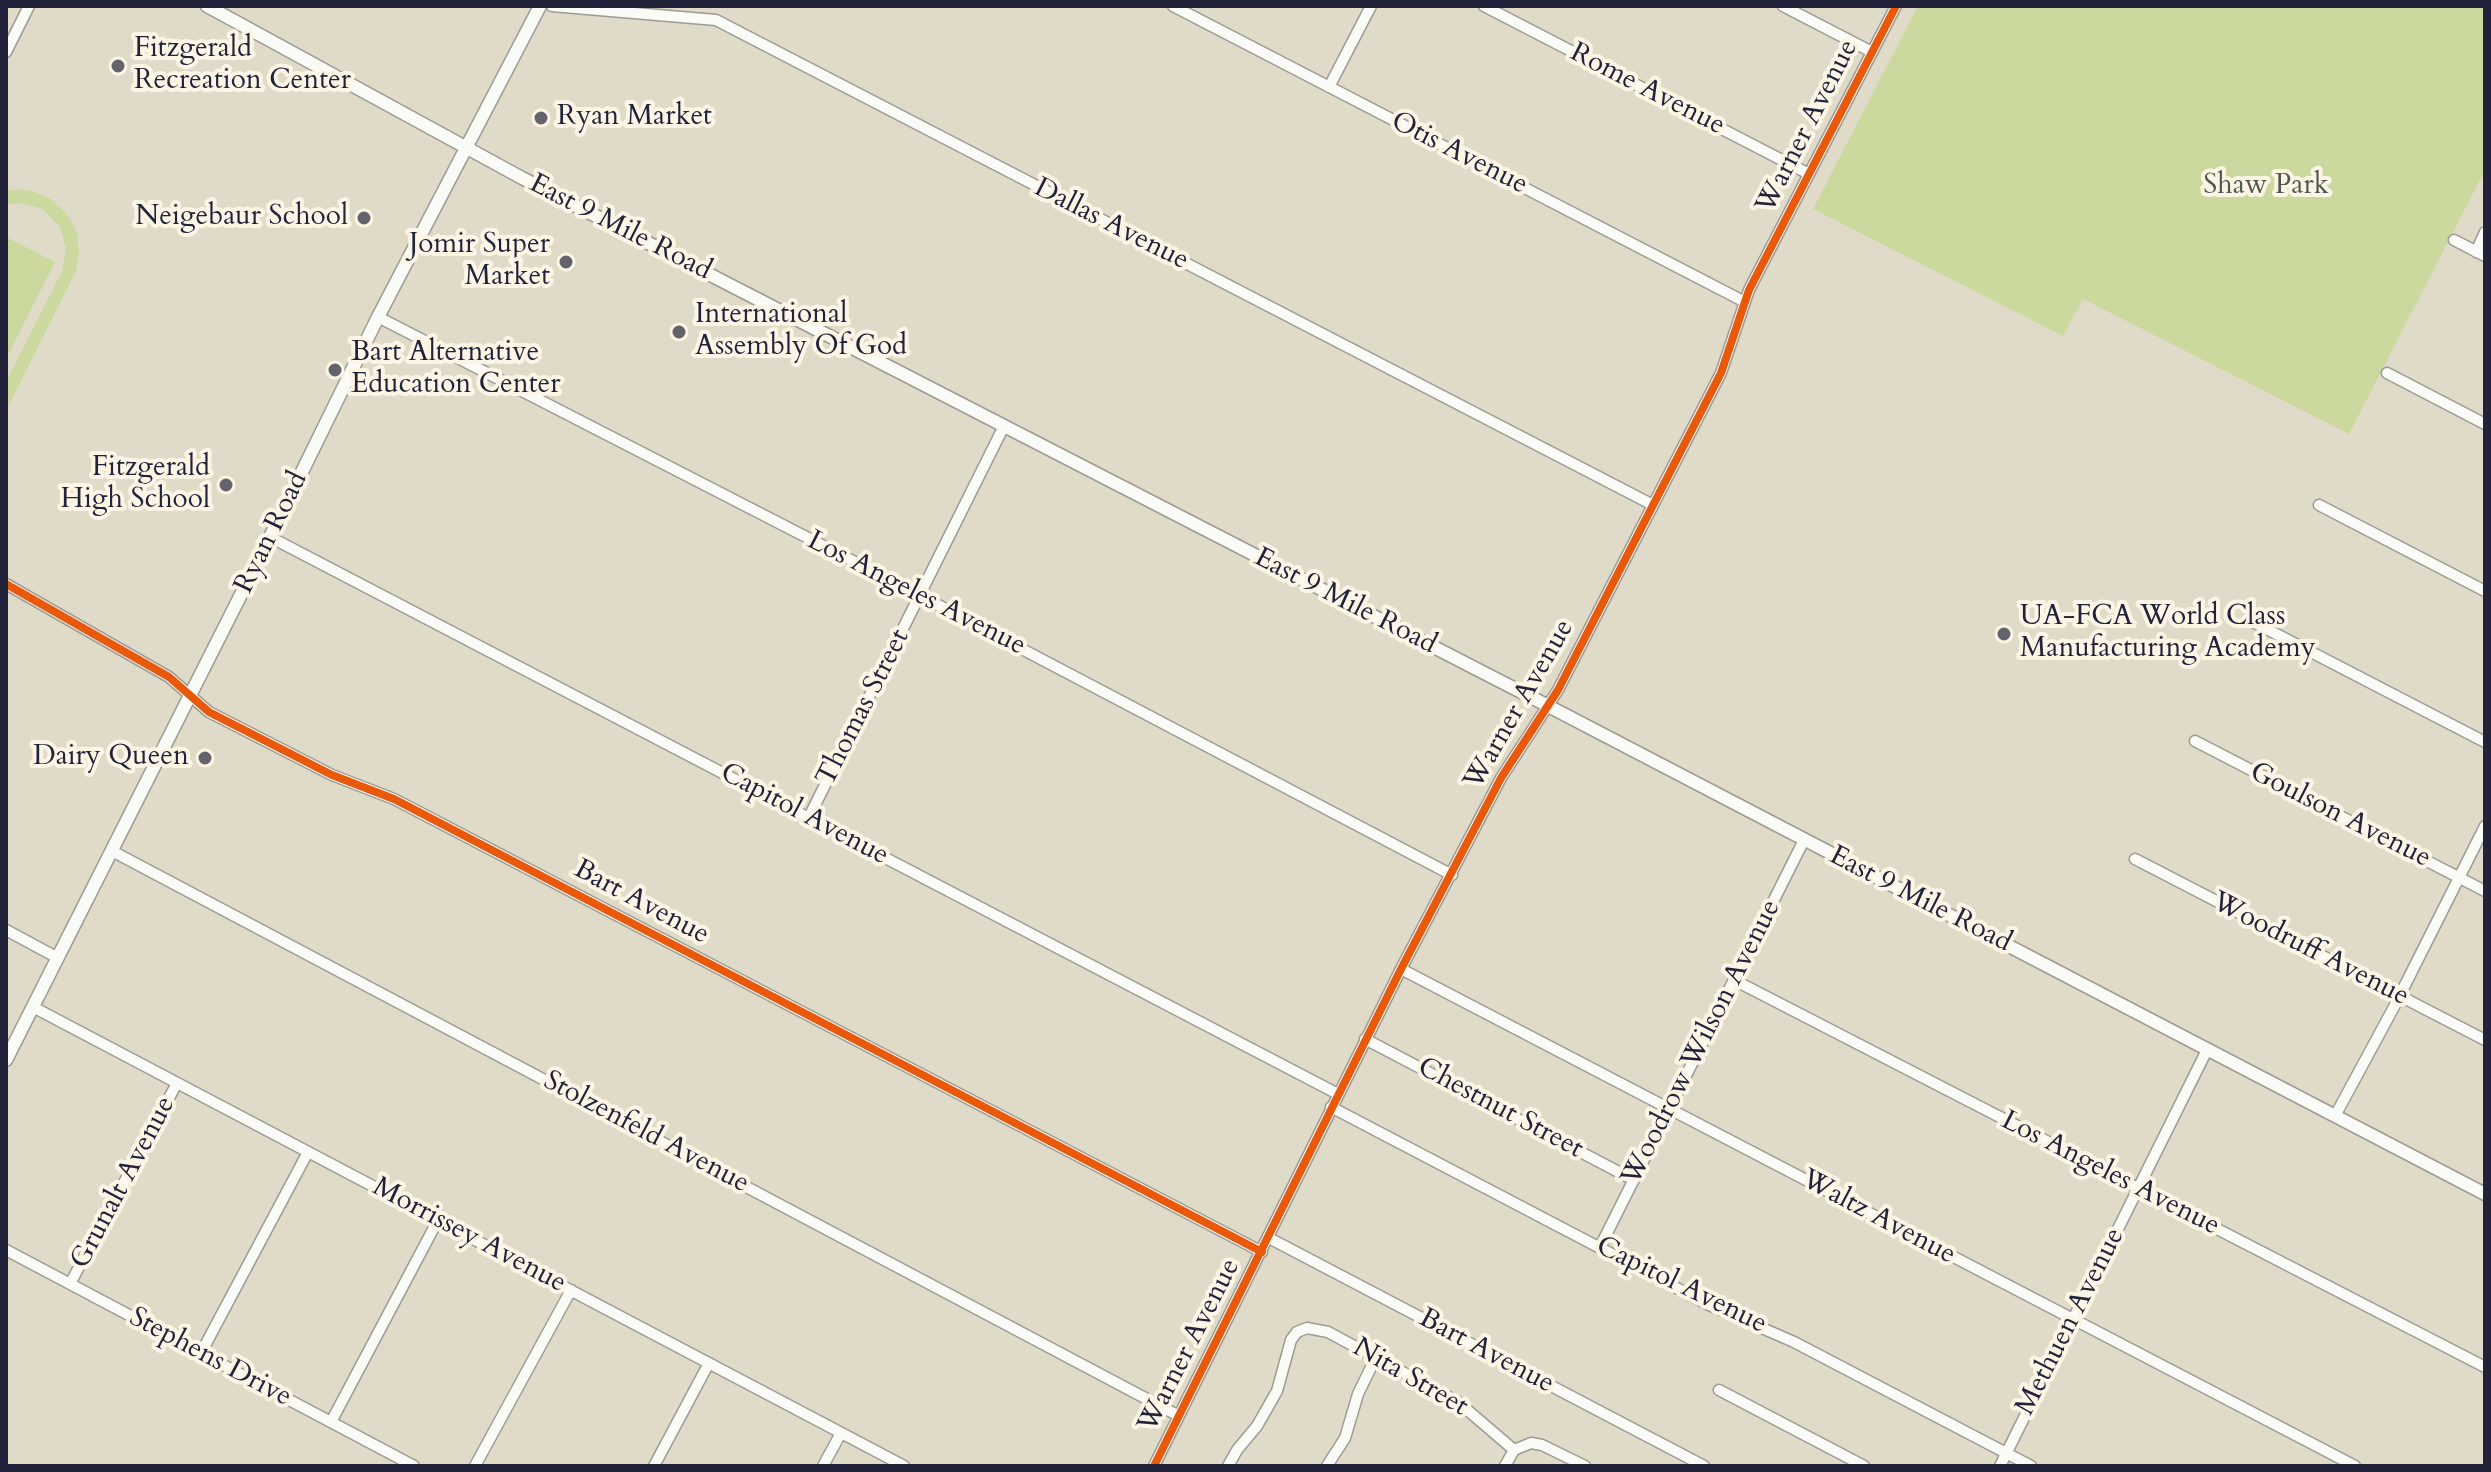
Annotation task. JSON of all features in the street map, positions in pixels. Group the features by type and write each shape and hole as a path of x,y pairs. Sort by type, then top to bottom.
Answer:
{"main road":[{"name":"East 9 Mile Road","path":"207,6 466,148 2485,1194"},
{"name":"Ryan Road","path":"6,1060 378,317 540,6"}],"street":[{"path":"6,52 29,6"},
{"name":"Dallas Avenue","path":"552,6 716,20 1653,505"},
{"name":"Otis Avenue","path":"1173,6 1745,302"},
{"path":"1329,87 1371,6"},
{"name":"Rome Avenue","path":"1484,6 1809,174"},
{"path":"1783,6 1872,52"},
{"name":"Warner Avenue","path":"1154,1466 1401,969 1507,767 1558,690 1721,373 1745,302 1896,6"},
{"path":"2454,240 2481,254 2485,232"},
{"name":"Los Angeles Avenue","path":"378,317 921,596 1452,875"},
{"path":"2387,373 2485,424"},
{"name":"Thomas Street","path":"809,817 1004,426"},
{"path":"2319,505 2485,591"},
{"name":"Capitol Avenue","path":"270,537 1338,1094"},
{"name":"Bart Avenue","path":"6,584 169,677 209,712 307,764 394,799 1262,1252"},
{"path":"2255,623 2485,742"},
{"name":"Goulson Avenue","path":"2195,741 2485,891"},
{"path":"2335,1116 2400,996 2485,826"},
{"name":"Woodrow Wilson Avenue","path":"1600,1247 1804,840"},
{"name":"Stolzenfeld Avenue","path":"112,851 1179,1416"},
{"name":"Woodruff Avenue","path":"2135,859 2485,1040"},
{"path":"6,930 58,958"},
{"name":"Waltz Avenue","path":"1401,969 2355,1466"},
{"name":"Los Angeles Avenue","path":"1734,980 2485,1367"},
{"name":"Morrissey Avenue","path":"33,1007 904,1466"},
{"name":"Chestnut Street","path":"1365,1039 1634,1180"},
{"name":"Methuen Avenue","path":"2000,1466 2207,1050"},
{"name":"Grunalt Avenue","path":"70,1284 177,1083"},
{"name":"Capitol Avenue","path":"1331,1107 1709,1305 1794,1342 2031,1466"},
{"path":"201,1353 308,1152"},
{"path":"331,1422 438,1220"},
{"name":"Bart Avenue","path":"1269,1238 1704,1466"},
{"name":"Stephens Drive","path":"6,1250 414,1466"},
{"path":"475,1466 571,1290"},
{"name":"Nita Street","path":"1228,1466 1277,1391 1287,1350 1297,1332 1307,1328 1328,1332 1458,1402 1514,1450"},
{"path":"1327,1466 1345,1438 1358,1394 1376,1357"},
{"path":"654,1466 709,1363"},
{"path":"1719,1390 1864,1466"},
{"path":"823,1466 841,1433"},
{"path":"1505,1466 1514,1450 1531,1443 1542,1445 1585,1466"}],"green space":[{"name":"Shaw Park","path":"1918,6 2485,6 2485,170 2349,434 2083,299 2063,336 1813,209"},
{"path":"18,189 49,198 67,214 77,233 79,252 76,271 6,411 6,382 62,271 66,248 60,227 43,209 20,203 6,204 6,191"},
{"path":"6,237 55,262 6,359"}],"cycle path":[{"path":"1154,1466 1401,969 1501,778 1558,690 1721,373 1749,290 1896,6"},
{"path":"6,584 169,677 209,712 332,775 394,799 1262,1252"}],"place":[{"name":"Fitzgerald Recreation Center","path":"118,66"},
{"name":"Ryan Market","path":"541,118"},
{"name":"Neigebaur School","path":"364,218"},
{"name":"Jomir Super Market","path":"566,262"},
{"name":"International Assembly Of God","path":"679,332"},
{"name":"Bart Alternative Education Center","path":"335,370"},
{"name":"Fitzgerald High School","path":"226,485"},
{"name":"UA-FCA World Class Manufacturing Academy","path":"2004,634"},
{"name":"Dairy Queen","path":"205,758"}]}
